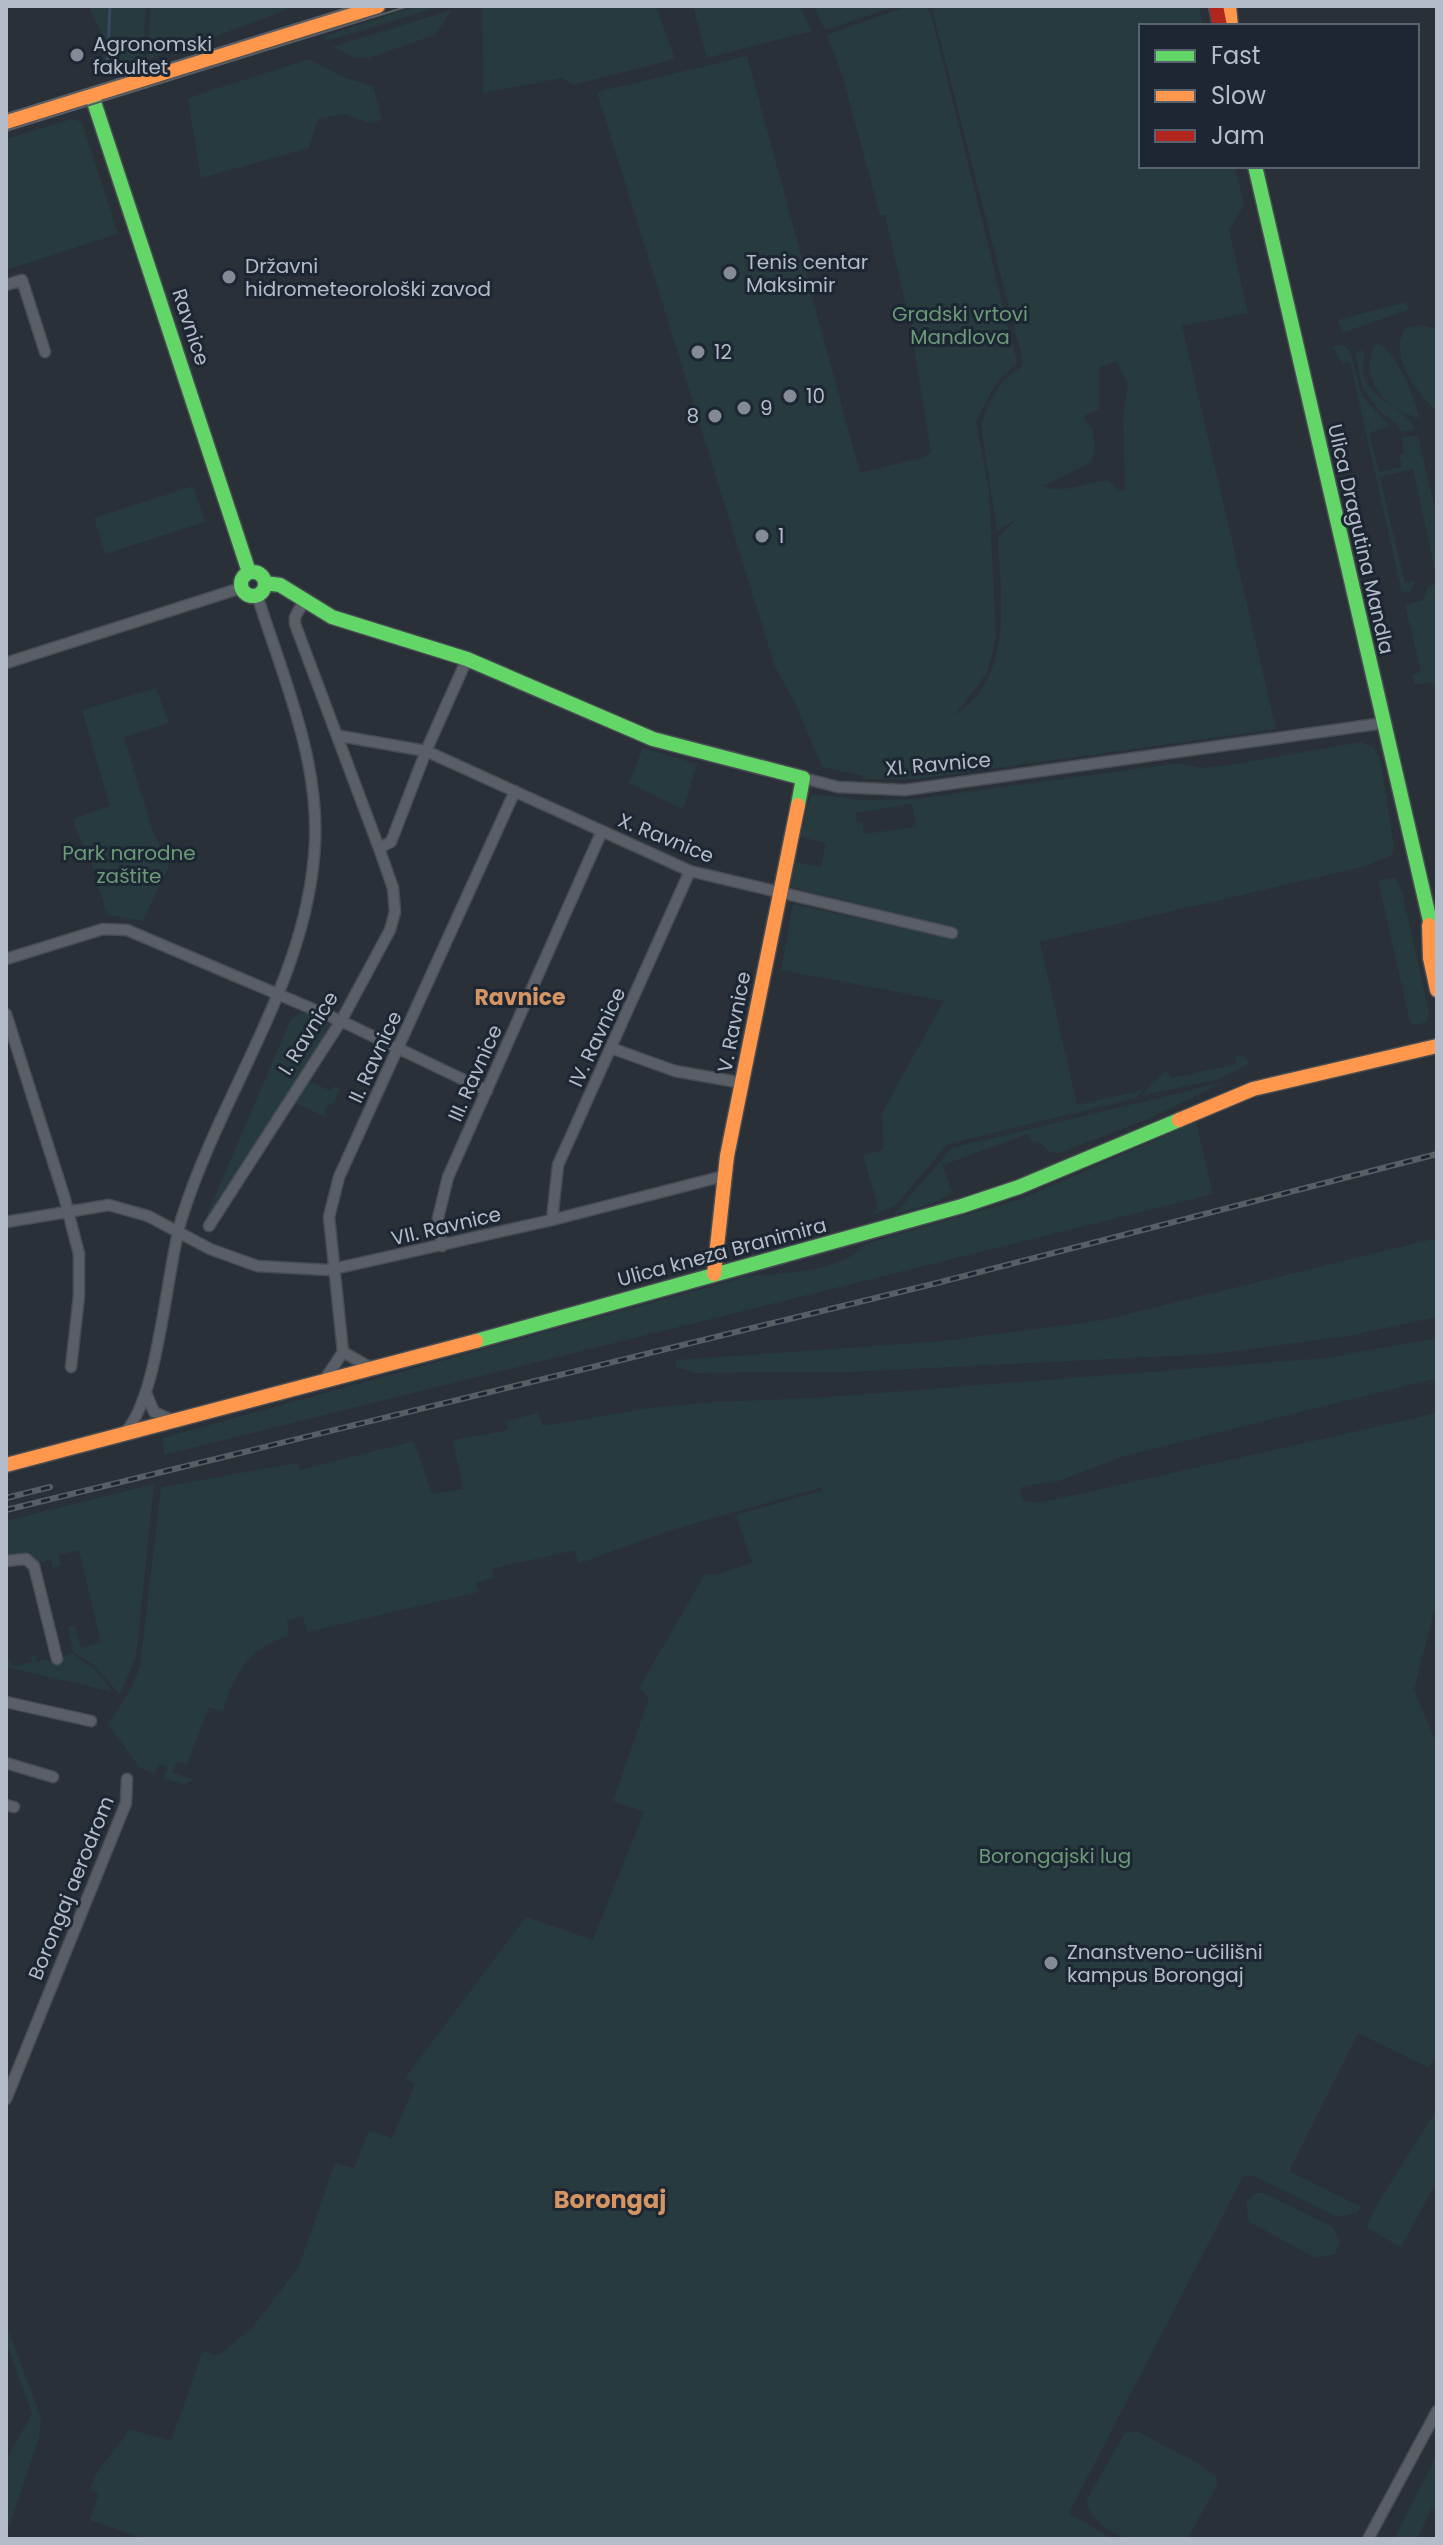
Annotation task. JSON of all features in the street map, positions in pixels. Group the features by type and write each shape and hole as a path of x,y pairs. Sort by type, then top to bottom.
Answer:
{"main road":[{"path":"6,122 378,6"},
{"name":"Ravnice","path":"92,96 137,224 249,572"},
{"name":"Ulica Dragutina Mandla","path":"1255,168 1430,921 1430,958 1437,990"},
{"path":"261,589 259,574 249,572 243,577 241,588 246,594 280,585 332,617 467,659"},
{"name":"XI. Ravnice","path":"467,659 653,739 803,778"},
{"name":"V. Ravnice","path":"714,1274 724,1176 803,778"},
{"name":"Ulica Dragutina Mandla","path":"1430,921 1437,935"},
{"name":"Ulica kneza Branimira","path":"6,1465 320,1384 993,1196 1253,1089 1437,1046"}],"street":[{"path":"6,285 22,280 45,352"},
{"path":"6,663 241,588"},
{"path":"119,1437 132,1424 146,1393 177,1232 277,993 309,901 315,815 309,765 261,589"},
{"name":"I. Ravnice","path":"209,1226 341,1021 390,930 395,912 393,888 340,736 295,624 295,617 304,601"},
{"path":"379,848 391,842 426,751 467,659"},
{"name":"XI. Ravnice","path":"803,778 838,787 905,790 1384,723"},
{"path":"340,736 426,751"},
{"name":"X. Ravnice","path":"426,751 690,871 952,933"},
{"name":"II. Ravnice","path":"343,1352 329,1217 335,1189 515,791"},
{"name":"III. Ravnice","path":"442,1246 440,1205 448,1177 602,831"},
{"name":"IV. Ravnice","path":"552,1220 558,1165 690,871"},
{"path":"6,959 115,928 341,1021 487,1091"},
{"path":"6,1014 68,1210 80,1275 71,1367"},
{"path":"611,1048 675,1071 743,1083"},
{"name":"VII. Ravnice","path":"6,1222 100,1205 127,1209 210,1249 257,1266 308,1271 334,1269 442,1246 724,1176"},
{"path":"320,1384 343,1352 373,1369"},
{"path":"146,1393 158,1415 180,1422"},
{"path":"6,1561 21,1558 34,1566 57,1659"},
{"path":"6,1702 91,1721"},
{"path":"6,1763 53,1777"},
{"name":"Borongaj aerodrom","path":"6,2099 126,1803 127,1779"},
{"path":"1368,2539 1437,2411"}],"green space":[{"path":"88,6 146,6 143,62 104,74 102,34"},
{"path":"151,6 296,6 147,61"},
{"path":"416,6 441,6 327,41 322,37"},
{"path":"482,6 656,6 675,59 573,85 562,78 483,93"},
{"path":"693,6 800,6 812,31 707,58"},
{"path":"814,6 897,6 825,30"},
{"name":"Gradski vrtovi Mandlova","path":"908,6 926,6 931,14 1017,362 996,383 976,422 989,489 996,638 987,673 955,715 974,699 996,658 1001,610 998,537 1017,519 997,531 981,426 987,406 1002,382 1023,365 931,6 1199,6 1203,24 1139,24 1139,168 1235,168 1244,205 1229,230 1248,313 1182,326 1276,729 917,779 863,779 863,776 822,767 796,705 775,667 597,92 747,56 860,473 925,457 931,452 910,323 885,215 880,215 843,78 827,35","holes":["1116,361 1128,384 1123,417 1125,490 1119,491 1108,481 1067,489 1043,486 1091,462 1095,451 1093,429 1085,421 1085,415 1099,410 1099,368"]},
{"path":"452,10 435,35 368,58 355,58 332,47"},
{"path":"309,59 343,77 373,86 382,120 370,123 344,114 318,119 309,148 201,178 188,98"},
{"path":"72,119 82,122 118,234 6,270 6,139"},
{"path":"1406,302 1408,310 1342,333 1338,320"},
{"path":"1422,325 1437,329 1437,411 1413,384 1402,362 1400,350 1405,328"},
{"path":"1376,343 1384,347 1398,364 1414,398 1419,418 1386,400 1372,380 1371,356"},
{"path":"1344,345 1350,352 1362,396 1390,426 1369,433 1379,472 1402,467 1399,455 1404,453 1401,437 1418,436 1437,519 1437,580 1413,469 1380,477 1405,583 1415,581 1411,591 1402,593 1350,362 1342,363 1333,347"},
{"path":"1361,350 1365,354 1363,369 1366,380 1372,389 1409,419 1416,429 1400,432 1398,425 1381,412 1363,389 1355,354"},
{"path":"193,486 205,522 105,554 94,518"},
{"path":"1437,584 1437,683 1415,684 1412,675 1421,672 1405,605 1423,600 1428,586"},
{"name":"Park narodne zaštite","path":"156,688 169,723 124,737 153,832 161,848 176,851 143,921 107,915 93,868 72,819 110,806 82,710"},
{"path":"1361,742 1374,748 1381,763 1394,847 1392,855 1366,866 1040,942 1077,1105 1143,1090 1136,1098 948,1144 895,1206 873,1215 878,1207 863,1155 883,1150 882,1113 944,1001 781,970 793,904 940,936 948,926 790,887 795,862 821,867 826,843 800,837 811,794 865,800 916,799 1180,763 1201,768","holes":["912,804 916,827 864,834 862,822 857,823 856,813"]},
{"path":"643,748 697,764 683,809 629,783"},
{"path":"1395,878 1402,892 1429,1012 1427,1022 1414,1025 1410,1022 1378,880"},
{"path":"302,1012 332,1026 206,1225 203,1224 291,1019"},
{"path":"1235,1055 1244,1057 1250,1064 1219,1079 1140,1096 1166,1071 1171,1078 1236,1064"},
{"path":"309,1081 331,1091 334,1086 340,1089 333,1105 328,1104 324,1112 328,1118 295,1103"},
{"path":"1224,1082 1148,1119 1059,1153 1049,1152 1041,1143 1031,1141 1028,1134 943,1165 952,1193 934,1203 894,1214 952,1148"},
{"path":"1196,1122 1213,1194 164,1455 162,1438 749,1276 828,1265 856,1253 865,1244 1021,1199"},
{"path":"1437,1238 1437,1317 1348,1336 1213,1354 851,1372 696,1373 676,1367 676,1360 943,1341 1103,1320"},
{"name":"Borongajski lug","path":"1437,1338 1437,1378 1124,1456 1059,1481 1022,1487 1020,1493 1025,1501 1039,1503 1437,1413 1437,1600 1414,1690 1437,1745 1437,2051 1429,2068 1358,2033 1289,2171 1361,2207 1356,2213 1337,2217 1254,2176 1243,2177 1069,2513 1112,2539 145,2539 90,2520 98,2495 91,2489 102,2466 129,2429 171,2441 203,2351 217,2356 252,2328 299,2266 335,2163 354,2168 369,2130 392,2138 415,2084 405,2078 526,1917 593,1940 644,1812 613,1801 649,1698 639,1688 705,1574 715,1575 752,1563 736,1515 821,1491 822,1487 668,1531 578,1564 575,1550 492,1569 494,1578 476,1583 479,1592 307,1632 303,1616 287,1620 289,1636 253,1655 238,1675 223,1712 209,1707 187,1765 177,1762 172,1773 194,1779 185,1785 163,1778 168,1767 159,1764 154,1774 139,1767 108,1724 131,1689 140,1666 161,1487 297,1463 300,1470 414,1441 432,1494 463,1489 453,1440 508,1430 506,1421 538,1413 543,1426 648,1408 714,1402 815,1398 1325,1358"},
{"path":"154,1484 135,1659 120,1695 95,1666 73,1652 68,1627 75,1626 81,1648 101,1643 79,1550 59,1555 61,1566 53,1568 51,1560 38,1563 27,1554 6,1556 6,1521"},
{"path":"71,1653 96,1670 113,1692 6,1667 6,1660 11,1660 12,1666 32,1662 31,1656 37,1655 36,1662 47,1659 54,1665 62,1663 63,1657"},
{"path":"1437,2109 1437,2180 1401,2248 1367,2227 1376,2206"},
{"path":"1257,2193 1264,2193 1333,2227 1340,2242 1335,2254 1316,2258 1249,2222 1246,2202"},
{"path":"6,2324 41,2418 39,2438 6,2535 6,2460 32,2414 6,2342"},
{"path":"1137,2431 1199,2464 1216,2477 1217,2486 1187,2539 1130,2539 1108,2529 1090,2512 1087,2499 1125,2433"},
{"path":"1437,2455 1437,2509 1432,2508 1417,2539 1394,2539"}],"waterway":[{"path":"107,72 110,6"}],"tram line":[{"path":"6,114 354,6"},
{"path":"6,131 409,6"}],"railway":[{"path":"6,1510 937,1283 1437,1154"},
{"path":"6,1498 50,1487"}],"traffic: fast":[{"path":"92,96 249,572"},
{"path":"1255,168 1430,921 1437,935"},
{"path":"253,572 264,579 265,584 258,595 253,596 242,589 241,584 248,573 253,572"},
{"path":"265,583 280,585 332,617 467,659 653,739 803,778 798,805"},
{"path":"476,1341 962,1206 1019,1187 1179,1120"}],"traffic: slow":[{"path":"6,122 378,6"},
{"path":"1229,6 1231,24"},
{"path":"714,1274 727,1156 798,805"},
{"path":"1429,925 1430,958 1437,990"},
{"path":"1179,1120 1253,1089 1437,1046"},
{"path":"6,1465 476,1341"}],"traffic: jam":[{"path":"1216,6 1220,24"}],"place":[{"name":"Agronomski fakultet","path":"77,55"},
{"name":"Tenis centar Maksimir","path":"730,273"},
{"name":"Državni hidrometeorološki zavod","path":"229,277"},
{"name":"12","path":"698,352"},
{"name":"10","path":"790,396"},
{"name":"9","path":"744,408"},
{"name":"8","path":"715,416"},
{"name":"1","path":"762,536"},
{"name":"Znanstveno-učilišni kampus Borongaj","path":"1051,1963"}],"district":[{"name":"Ravnice","path":"520,997"},
{"name":"Borongaj","path":"610,2200"}]}
